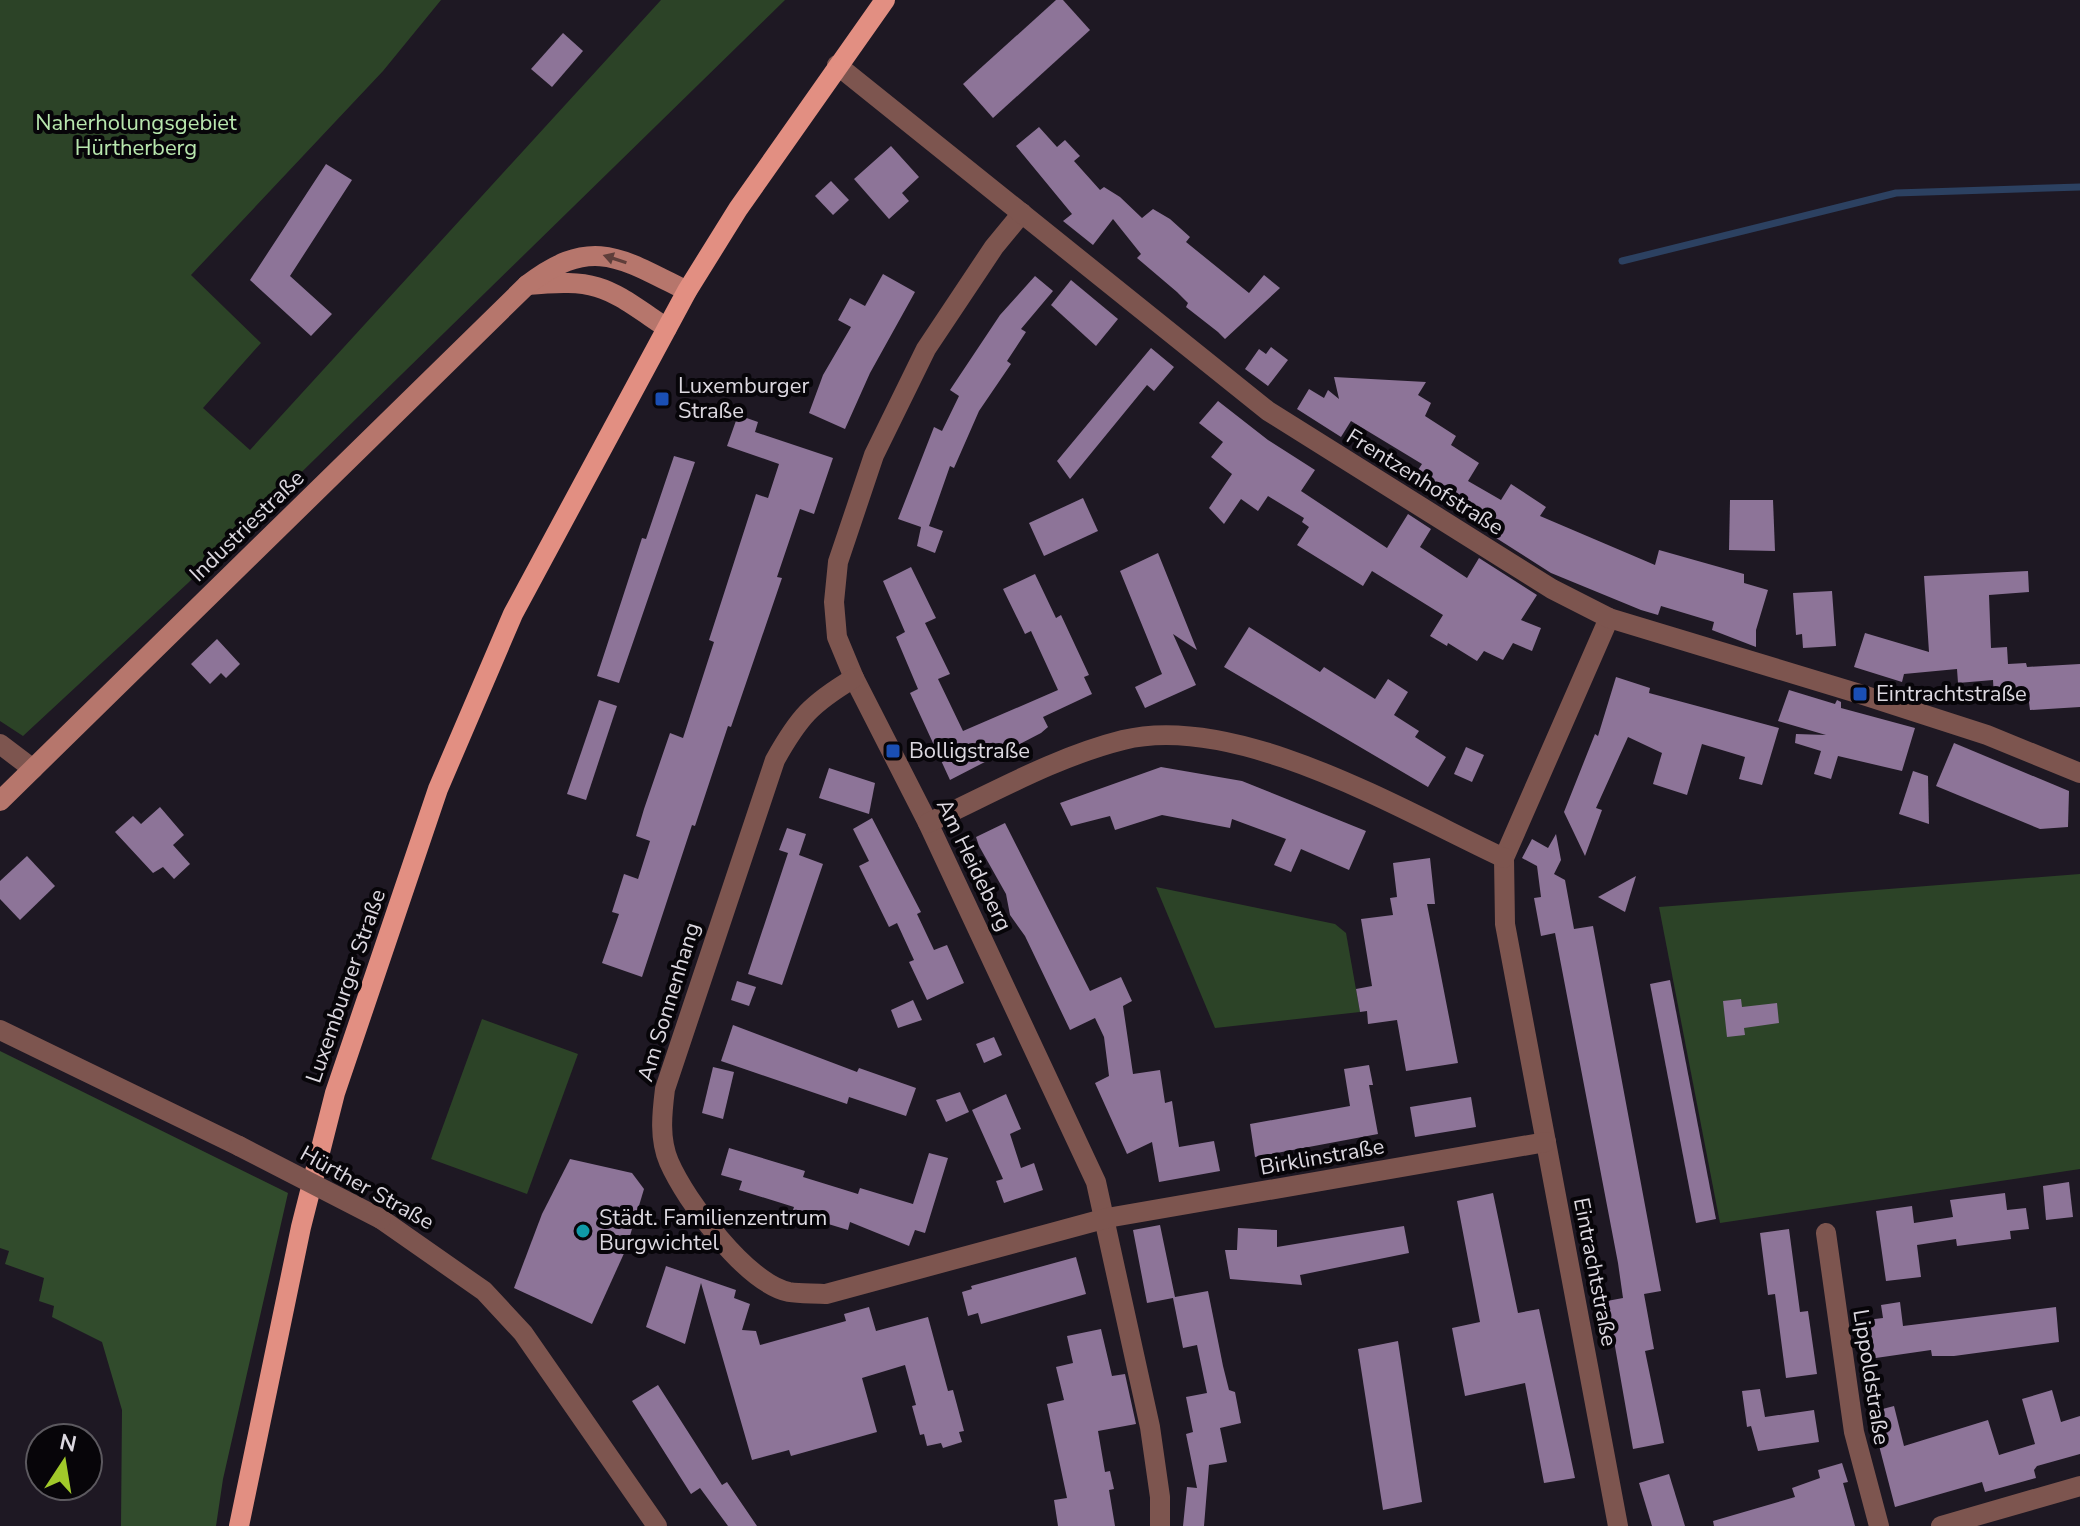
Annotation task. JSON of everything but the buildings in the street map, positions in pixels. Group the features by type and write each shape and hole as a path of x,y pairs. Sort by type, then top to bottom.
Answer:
{"main road":[{"name":"Luxemburger Straße","path":"239,1526 301,1227 335,1093 438,789 513,614 687,291 837,65 885,0"},
{"name":"Industriestraße","path":"0,801 527,285 555,263 590,254 620,260 687,291"},
{"path":"527,285 595,284 667,328"}],"street":[{"name":"Frentzenhofstraße","path":"837,65 1268,411 1552,589 1609,618 1902,707 1987,735 2080,773"},
{"name":"Am Heideberg","path":"1022,213 994,247 926,349 874,455 838,562 834,602 837,637 854,678 928,823 1079,1141 1107,1218 1150,1427 1160,1497 1160,1526"},
{"name":"Eintrachtstraße","path":"1609,618 1504,858 1505,924 1618,1526"},
{"name":"Am Sonnenhang","path":"854,678 824,696 797,721 775,760 665,1089 661,1125 668,1160 684,1190 751,1273 787,1292 826,1294 1107,1218"},
{"path":"928,823 1086,751 1126,739 1169,735 1259,748 1504,858"},
{"path":"0,744 33,769"},
{"name":"Hürther Straße","path":"0,1030 381,1219 484,1291 523,1333 657,1526"},
{"name":"Birklinstraße","path":"1107,1218 1546,1142"},
{"name":"Lippoldstraße","path":"1826,1233 1854,1432 1879,1526"},
{"path":"1941,1526 2080,1486"}],"green space":[{"name":"Naherholungsgebiet Hürtherberg","path":"0,0 441,0 383,71 191,275 261,343 203,408 250,450 661,0 785,0 188,583 23,736 0,721"},
{"path":"2080,874 2080,1169 1720,1223 1659,907"},
{"path":"1156,887 1335,924 1346,933 1360,1012 1215,1028"},
{"path":"482,1019 578,1054 527,1194 431,1159"},
{"path":"0,1051 288,1193 223,1479 216,1526 121,1526 122,1410 102,1342 52,1317 54,1306 39,1301 44,1278 5,1264 9,1251 0,1248"}],"waterway":[{"path":"1622,261 1896,193 2080,187"}],"place":[{"name":"Luxemburger Straße","path":"662,399"},
{"name":"Eintrachtstraße","path":"1860,694"},
{"name":"Bolligstraße","path":"893,751"},
{"name":"Städt. Familienzentrum Burgwichtel","path":"583,1231"}]}
